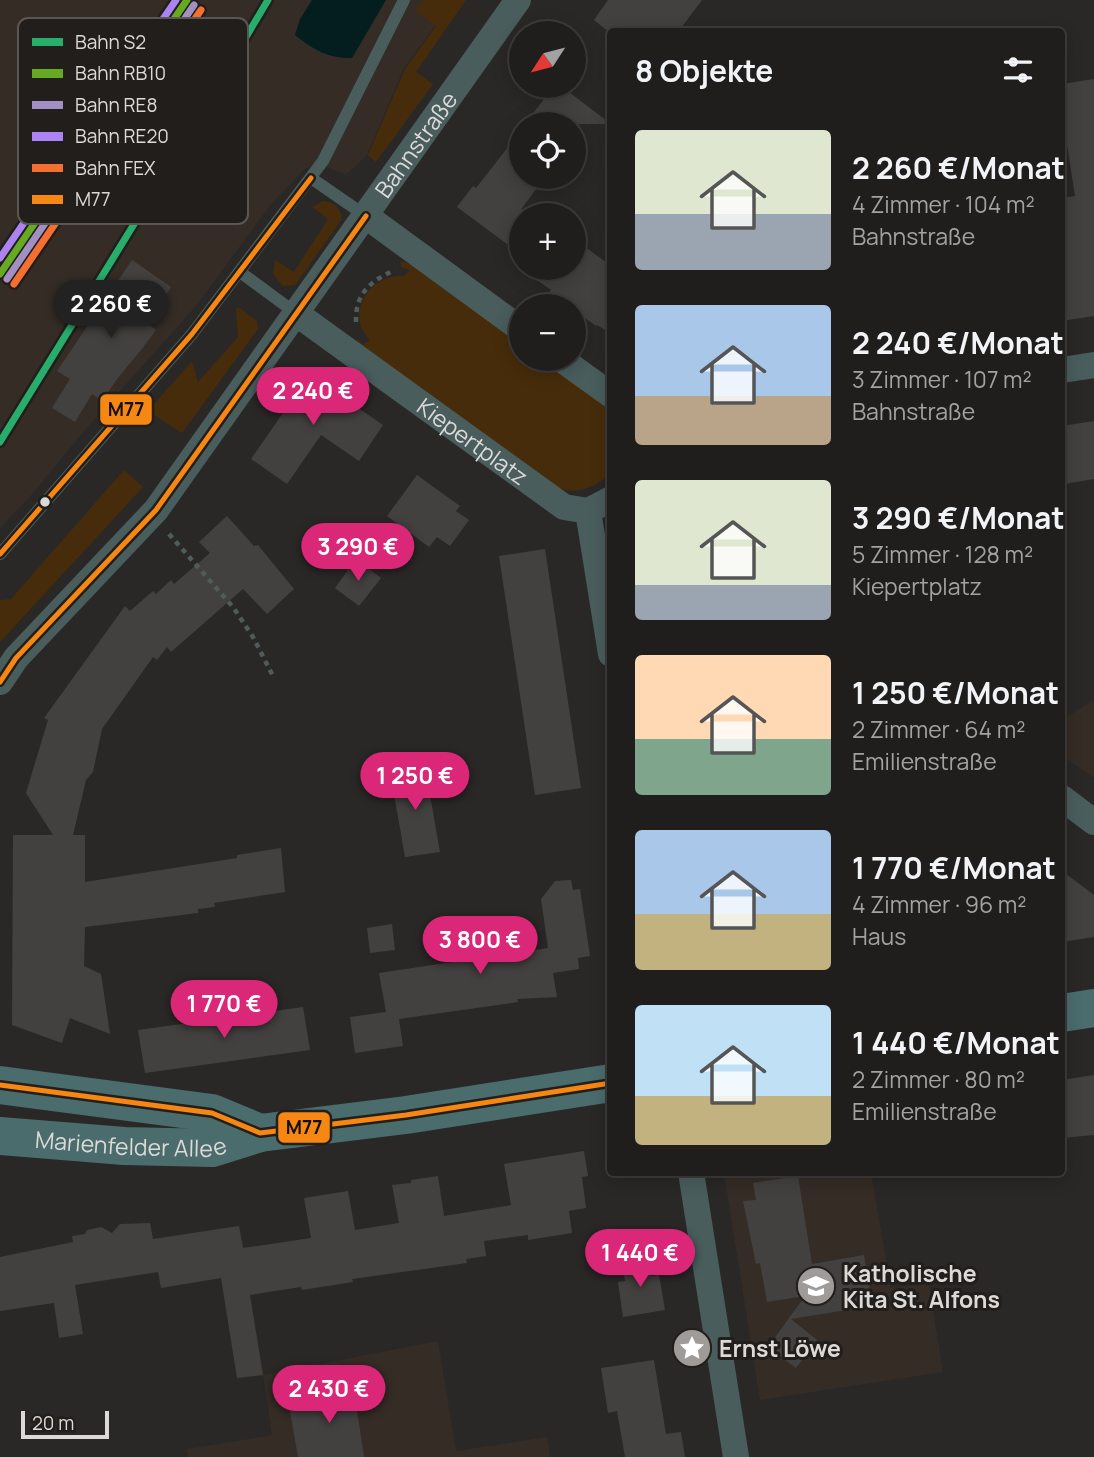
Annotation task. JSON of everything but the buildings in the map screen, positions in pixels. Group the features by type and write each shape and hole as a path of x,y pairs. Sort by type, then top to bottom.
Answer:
{"main road":[{"path":"1065,1013 1094,1008"},
{"name":"Marienfelder Allee","path":"0,1136 124,1146 212,1148 260,1133 405,1115 607,1084"},
{"name":"Marienfelder Allee","path":"0,1085 212,1113 260,1133"}],"street":[{"name":"Bahnstraße","path":"0,682 16,658 156,510 518,0"},
{"path":"366,216 509,320"},
{"name":"Kiepertplatz","path":"297,314 564,507 600,505"},
{"path":"1065,370 1094,365"},
{"path":"578,371 607,392"},
{"path":"600,505 607,600"},
{"path":"1065,800 1094,822"},
{"path":"692,1176 736,1457"}],"lane":[{"path":"0,554 192,334 311,178 323,161 404,0"},
{"path":"311,178 366,216"},
{"name":"Kiepertplatz","path":"240,272 297,314"}],"path":[{"path":"358,332 355,312 362,292 372,282 396,270 395,262"},
{"path":"167,531 233,607 253,637 273,676"}],"shaded area":[{"path":"0,0 454,0 404,68 367,155 346,175 325,166 306,168 271,204 196,306 0,528"},
{"path":"423,0 466,0 416,72 433,84 376,162 368,155 405,69 436,26 416,11"},
{"path":"323,201 336,206 342,219 295,285 283,286 273,274 275,260 294,272 328,219 312,207"},
{"path":"401,261 413,265 509,333 509,371 561,371 607,406 607,475 585,489 554,487 354,342 358,339 363,345 370,340 362,330 359,319 360,308 372,288 381,281 404,276 410,270 401,267"},
{"path":"236,308 240,308 257,321 258,329 182,433 148,411 192,361 198,382 238,337"},
{"path":"124,470 143,487 0,642 0,600 11,599"},
{"path":"1094,700 1094,778 1065,757 1065,718"},
{"name":"Katholische Kita St. Alfons","path":"724,1176 872,1176 891,1288 929,1284 943,1372 760,1400"},
{"path":"438,1341 456,1451 547,1437 550,1457 188,1457 187,1449 272,1435 263,1375"}],"water":[{"path":"312,0 386,0 352,58 335,57 321,52 295,35 300,19"}],"rail line":[{"name":"RE20","path":"164,18 176,0"},
{"name":"RB10","path":"175,18 187,0"},
{"name":"S2","path":"248,34 268,0"},
{"name":"RE8","path":"185,18 194,5"},
{"name":"FEX","path":"196,18 201,10"},
{"name":"RE20","path":"0,258 23,224"},
{"name":"RB10","path":"0,274 34,224"},
{"name":"RE8","path":"7,279 45,224"},
{"name":"FEX","path":"14,284 55,224"},
{"name":"S2","path":"0,442 134,224"}],"transit line":[{"name":"M77","path":"0,554 192,334 311,178"},
{"name":"M77","path":"0,682 16,658 156,510 366,216"},
{"name":"M77","path":"0,1085 212,1113 260,1133 406,1115 607,1084"}],"place":[{"name":"Katholische Kita St. Alfons","path":"816,1286"},
{"name":"Ernst Löwe","path":"692,1348"}]}
